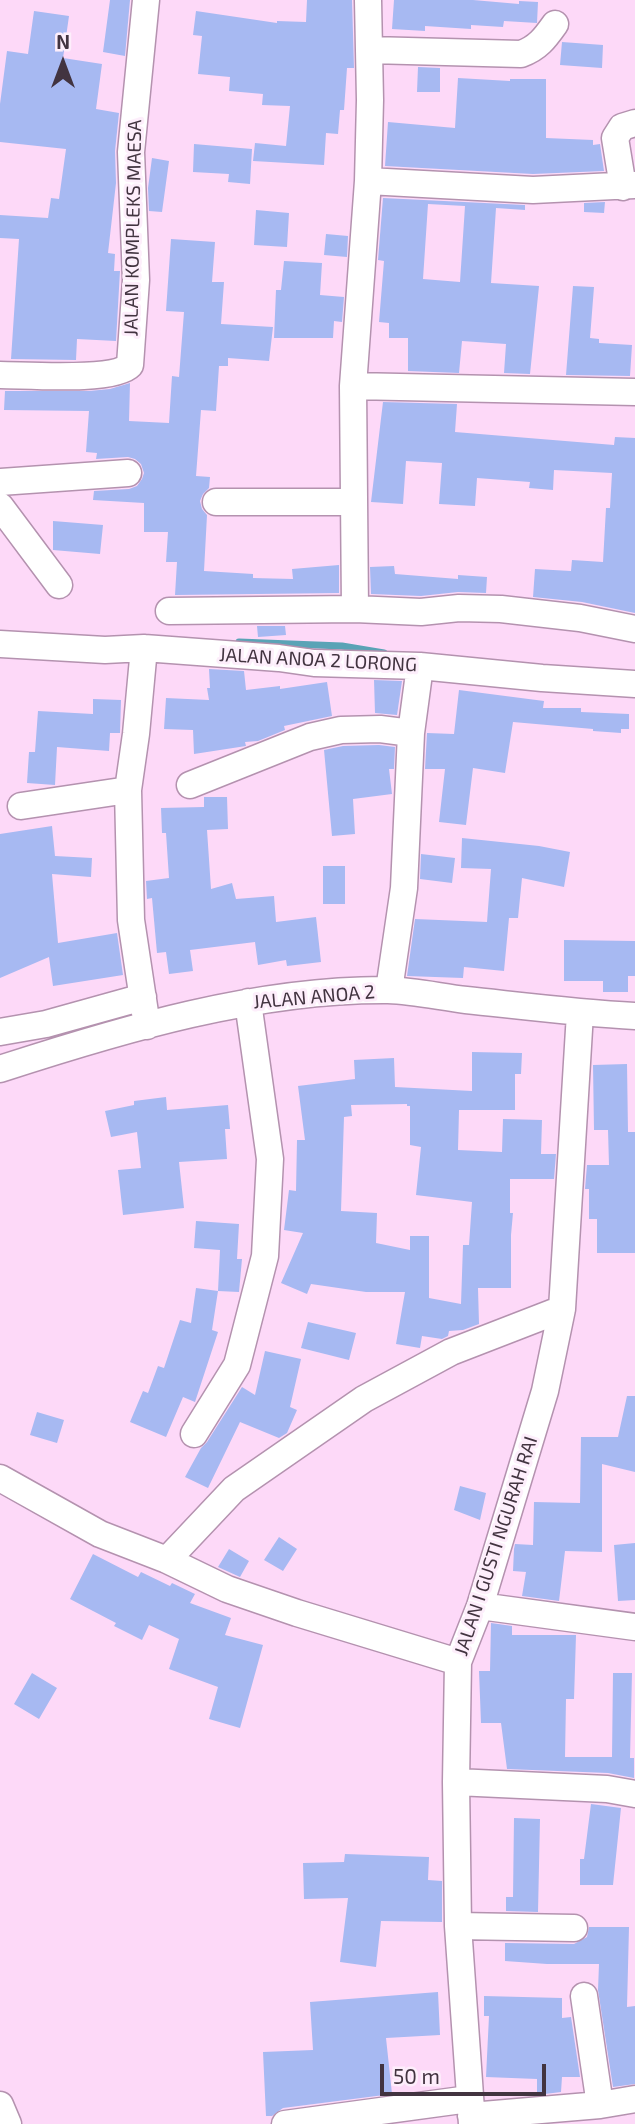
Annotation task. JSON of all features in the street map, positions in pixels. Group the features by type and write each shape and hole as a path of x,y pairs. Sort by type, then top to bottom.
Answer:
{"street":[{"name":"JALAN KOMPLEKS MAESA","path":"0,376 104,376 125,370 130,365 136,280 131,152 146,0"},
{"path":"355,609 353,386 368,181 368,0"},
{"path":"370,50 521,54 532,50 543,41 555,23"},
{"path":"368,181 533,190 629,186 615,138 622,127 635,123"},
{"path":"353,386 635,391"},
{"path":"0,482 128,473"},
{"path":"216,502 354,502"},
{"path":"0,506 59,585"},
{"path":"169,611 355,609 421,612 459,608 501,609 580,618 635,629"},
{"name":"JALAN ANOA 2 LORONG","path":"0,644 105,650 144,648 314,663 420,666 635,684"},
{"path":"144,648 128,790 131,920 147,1026"},
{"path":"389,990 404,888 411,733 420,666"},
{"path":"190,785 310,737 341,730 380,729 411,733"},
{"path":"21,806 128,790"},
{"name":"JALAN ANOA 2","path":"0,1069 59,1049 147,1026 248,1002 289,996 389,990 580,1013 635,1016"},
{"path":"0,1032 46,1024 144,997"},
{"path":"194,1434 237,1365 265,1256 270,1158 248,1002"},
{"name":"JALAN I GUSTI NGURAH RAI","path":"471,2113 458,1926 458,1662 480,1606 545,1391 562,1309 580,1013"},
{"path":"167,1560 234,1489 364,1399 451,1352 562,1309"},
{"path":"0,1478 100,1534 167,1560 227,1589 458,1662"},
{"path":"480,1606 635,1628"},
{"path":"456,1782 607,1790 635,1794"},
{"path":"458,1926 574,1928"},
{"path":"584,1996 600,2105"},
{"path":"285,2124 600,2105 635,2099"},
{"path":"0,2105 8,2124"}],"building":[{"path":"110,0 130,0 125,56 103,52"},
{"path":"307,0 352,0 354,68 347,68 344,110 340,110 338,134 326,133 324,165 253,161 255,143 286,146 290,106 262,105 263,94 229,91 230,77 198,74 202,36 193,35 196,11 277,23 306,22"},
{"path":"394,0 473,0 519,4 519,1 538,2 537,23 504,21 503,27 471,25 471,29 425,26 425,31 392,29"},
{"path":"34,11 69,16 63,58 102,64 96,109 119,113 115,151 116,183 108,253 115,254 114,271 120,271 116,341 77,339 76,360 11,359 19,239 0,238 0,215 48,218 51,198 59,199 66,149 0,142 0,104 7,51 28,54"},
{"path":"562,42 603,45 602,68 560,65"},
{"path":"418,67 440,68 440,92 417,92"},
{"path":"458,78 510,81 546,79 546,138 593,140 593,145 600,144 604,171 533,174 385,166 388,122 455,128"},
{"path":"194,144 252,149 250,184 228,182 229,174 193,172"},
{"path":"152,158 169,161 162,212 149,211 148,188"},
{"path":"383,198 525,205 525,210 496,208 491,283 539,286 530,374 504,373 506,344 462,341 459,373 408,371 408,338 389,338 389,323 379,322 384,261 378,260","holes":["428,204 465,206 460,282 423,279"]},
{"path":"605,202 604,213 584,212 584,203"},
{"path":"256,210 289,213 287,247 254,245"},
{"path":"326,234 348,236 347,257 324,255"},
{"path":"171,239 215,242 212,282 224,282 221,324 273,327 269,361 228,358 228,366 219,366 216,411 201,410 196,476 210,477 209,488 200,501 207,515 204,571 253,574 253,578 293,579 292,569 339,565 339,593 175,595 177,562 166,562 168,532 144,532 144,503 93,500 94,491 137,486 144,473 141,464 128,457 96,459 97,453 86,452 89,411 4,410 5,391 89,391 130,383 129,421 169,423 172,376 179,377 184,312 166,311"},
{"path":"284,261 322,263 320,295 344,297 342,322 334,321 333,338 274,338 276,290 281,290"},
{"path":"573,286 594,287 590,338 599,339 599,343 632,345 630,376 566,375"},
{"path":"383,402 457,404 455,432 614,445 615,437 635,438 635,613 582,602 533,597 535,569 571,571 572,560 603,562 606,508 610,508 612,473 554,470 553,490 529,488 530,482 477,478 475,506 439,504 442,463 406,461 403,504 371,502"},
{"path":"53,521 103,525 100,554 53,550"},
{"path":"394,566 395,574 458,579 458,575 487,577 486,593 458,592 421,596 371,594 370,567"},
{"path":"257,626 285,626 286,635 258,637"},
{"path":"209,669 244,671 246,690 280,686 280,689 327,682 332,716 284,726 285,730 258,741 245,742 246,746 194,754 193,730 164,729 166,698 209,700"},
{"path":"374,680 402,681 397,715 375,713"},
{"path":"459,690 544,701 543,708 581,708 581,712 629,714 629,729 621,729 621,733 513,722 505,773 473,768 466,825 439,822 445,769 425,769 427,733 454,734"},
{"path":"93,699 121,700 120,733 110,733 109,751 57,747 55,785 27,783 29,752 35,752 38,711 93,714"},
{"path":"343,746 395,747 394,769 389,769 392,794 353,799 355,834 332,836 324,750"},
{"path":"204,797 227,797 228,829 207,830 211,889 232,883 236,899 274,896 276,922 316,917 321,962 287,966 286,960 258,965 255,942 190,950 193,971 169,974 166,952 157,953 152,898 147,899 146,881 169,878 166,833 162,833 161,808 204,807"},
{"path":"52,826 55,856 92,858 91,877 52,874 58,943 117,933 123,975 53,986 49,957 0,978 0,834"},
{"path":"462,838 570,852 564,887 522,878 518,918 509,918 504,971 464,967 463,978 407,976 415,919 487,922 491,869 461,868"},
{"path":"421,854 455,858 452,883 420,879"},
{"path":"323,866 345,866 345,904 323,904"},
{"path":"564,940 635,941 635,976 628,976 628,992 603,992 603,981 564,981"},
{"path":"472,1052 522,1053 521,1074 515,1074 515,1110 459,1110 458,1150 502,1152 503,1119 542,1120 541,1154 556,1154 554,1179 510,1179 510,1213 513,1213 511,1288 478,1288 479,1324 463,1330 449,1331 448,1336 442,1339 422,1336 420,1348 396,1344 405,1292 366,1292 311,1284 307,1294 281,1283 303,1233 284,1230 289,1190 296,1191 297,1140 305,1140 298,1086 355,1079 354,1060 394,1058 395,1087 472,1091","holes":["351,1105 410,1106 410,1145 421,1147 416,1195 472,1202 469,1245 463,1245 461,1304 429,1298 429,1236 410,1236 410,1250 376,1243 377,1213 341,1211 344,1117 352,1116"]},
{"path":"627,1064 628,1132 635,1132 635,1253 597,1253 597,1219 589,1219 589,1189 585,1189 587,1165 609,1165 608,1130 594,1130 593,1065"},
{"path":"166,1097 167,1110 228,1105 230,1129 225,1129 227,1159 179,1162 184,1208 123,1215 118,1170 141,1168 137,1132 111,1137 105,1111 134,1105 134,1101"},
{"path":"196,1221 239,1224 237,1259 242,1259 239,1292 218,1291 220,1250 194,1248"},
{"path":"196,1288 218,1291 212,1330 218,1332 195,1402 183,1397 166,1437 130,1422 143,1391 148,1393 158,1366 164,1368 180,1320 191,1323"},
{"path":"308,1322 356,1333 349,1360 301,1348"},
{"path":"265,1351 301,1359 290,1407 297,1410 287,1433 279,1438 240,1422 208,1488 185,1477 242,1387 255,1395"},
{"path":"627,1396 635,1396 635,1472 602,1464 602,1552 565,1551 559,1601 522,1596 526,1572 513,1571 514,1549 515,1544 533,1545 534,1502 580,1503 581,1437 618,1437"},
{"path":"37,1412 64,1420 57,1443 30,1435"},
{"path":"460,1486 486,1493 480,1520 454,1510"},
{"path":"279,1537 297,1549 283,1571 264,1560"},
{"path":"635,1543 635,1600 618,1601 614,1545"},
{"path":"229,1549 249,1561 240,1577 218,1567"},
{"path":"93,1554 138,1577 141,1572 195,1594 190,1603 231,1618 225,1635 263,1645 240,1728 209,1719 218,1687 169,1669 179,1639 149,1625 142,1640 70,1599"},
{"path":"491,1623 512,1626 512,1635 576,1635 574,1699 566,1699 565,1757 612,1757 613,1673 632,1673 630,1758 634,1758 634,1778 608,1773 507,1769 501,1723 481,1723 479,1671 490,1671"},
{"path":"32,1673 57,1688 39,1719 14,1704"},
{"path":"591,1804 621,1808 613,1885 580,1885 580,1859 584,1859"},
{"path":"514,1818 540,1819 538,1912 506,1911 506,1897 513,1897"},
{"path":"345,1854 429,1857 428,1880 442,1881 442,1922 381,1921 376,1967 340,1962 348,1898 304,1899 303,1863 344,1862"},
{"path":"589,1927 629,1927 627,2007 635,2006 635,2084 613,2087 598,1990 599,1964 505,1961 505,1943 574,1944 587,1937"},
{"path":"438,1992 440,2035 386,2038 392,2094 283,2108 272,2116 266,2116 263,2052 313,2050 310,2002"},
{"path":"484,1996 562,1998 562,2018 571,2017 580,2077 562,2077 561,2092 537,2094 537,2079 486,2077 489,2016 484,2016"}],"waterway":[{"path":"239,642 342,646 384,653"}]}
